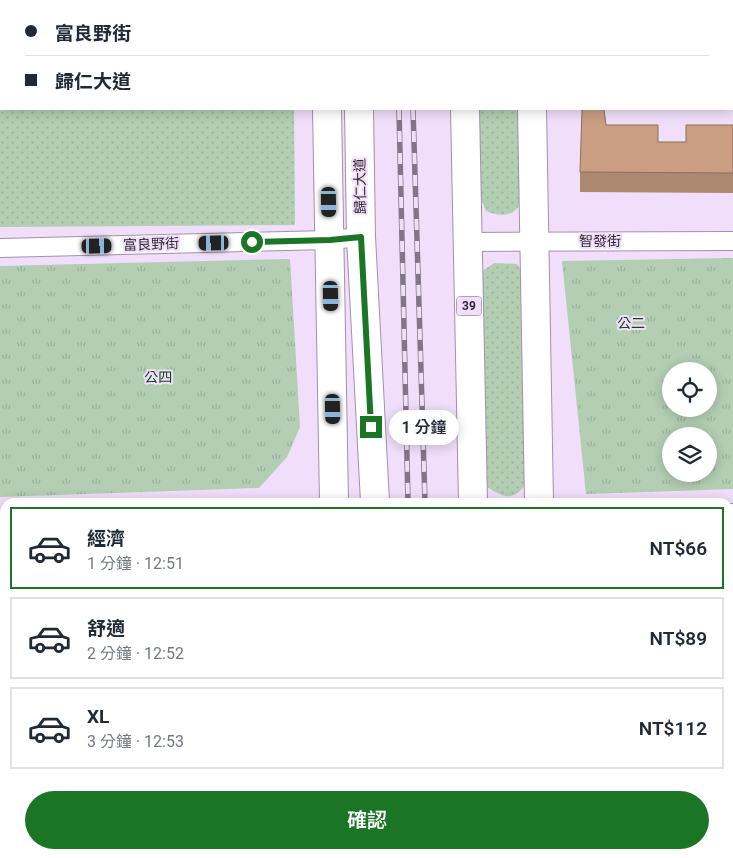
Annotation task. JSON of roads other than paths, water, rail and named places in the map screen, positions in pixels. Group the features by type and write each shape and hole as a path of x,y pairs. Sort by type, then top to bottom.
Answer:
{"main road":[{"path":"327,110 334,498"},
{"name":"歸仁大道","path":"359,110 361,237 375,498"},
{"name":"39","path":"465,110 472,498"},
{"path":"532,110 539,498"}],"street":[{"name":"富良野街","path":"0,248 330,240 361,237"},
{"name":"智發街","path":"468,242 733,241"}],"railway":[{"path":"399,110 408,498"},
{"path":"413,110 425,498"}],"park label":[{"name":"公二","path":"631,323"},
{"name":"公四","path":"158,377"}]}
